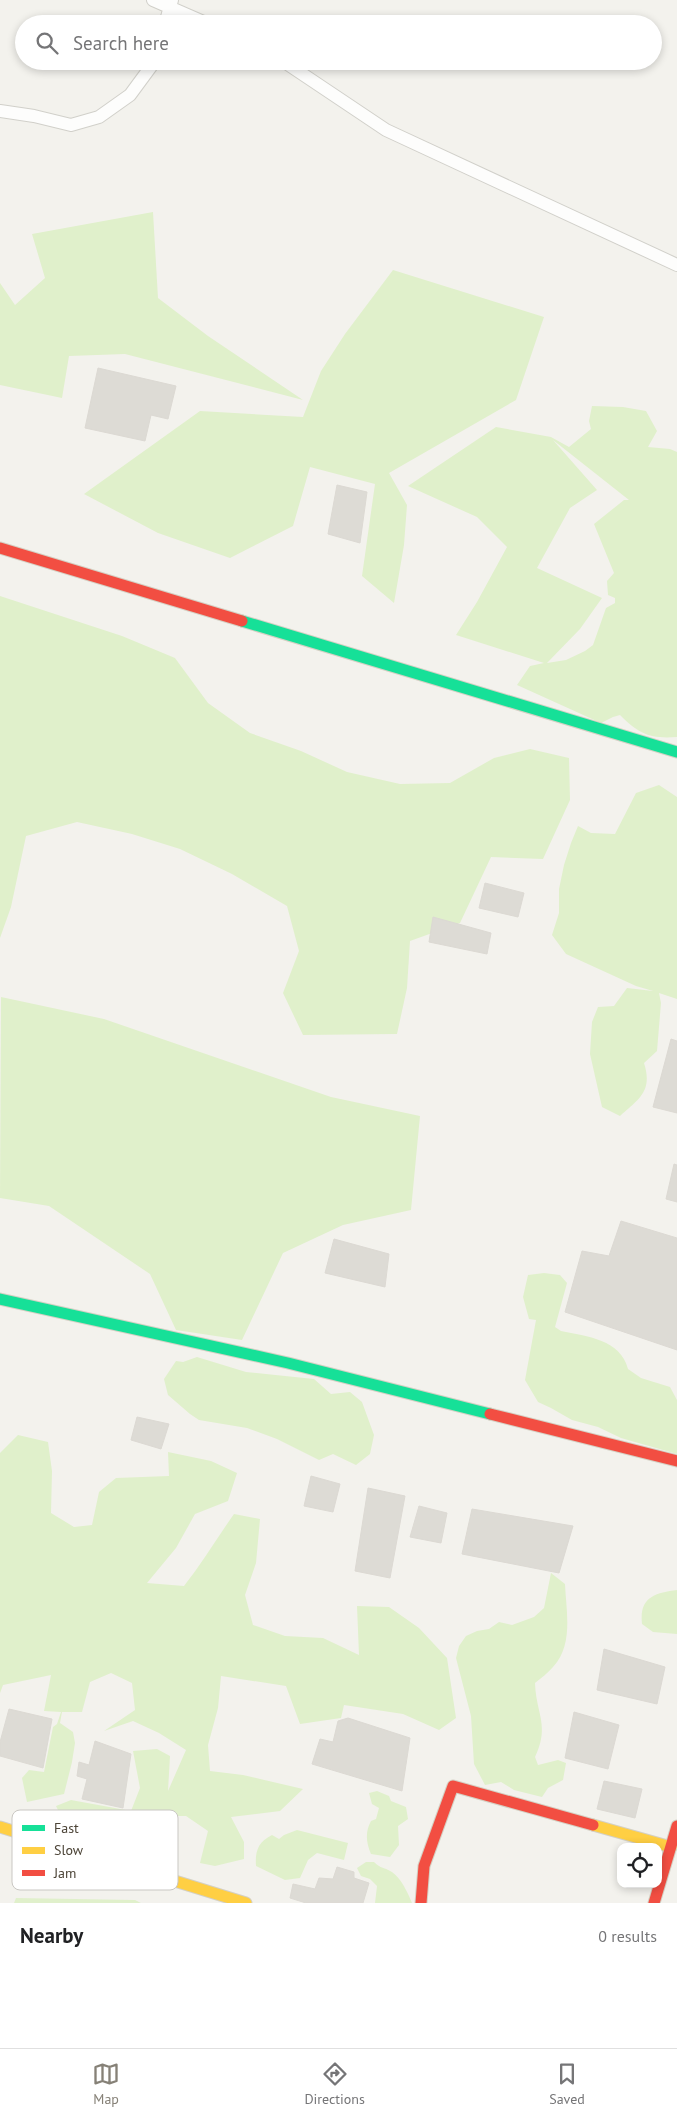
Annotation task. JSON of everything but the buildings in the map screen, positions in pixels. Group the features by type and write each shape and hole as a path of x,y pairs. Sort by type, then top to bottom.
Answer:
{"street":[{"path":"0,548 677,752"},
{"path":"0,1299 288,1362 677,1461"},
{"path":"421,1903 424,1866 453,1786 671,1847"},
{"path":"654,1903 677,1826"},
{"path":"0,1827 12,1831"},
{"path":"178,1882 246,1903"}],"lane":[{"path":"153,0 171,3 192,15"},
{"path":"0,111 34,116 71,125 99,117 130,95 148,70"},
{"path":"296,70 386,130 677,265"}],"green space":[{"path":"153,212 158,298 208,336 303,400 125,354 69,356 62,398 0,385 0,283 15,305 45,278 32,234"},
{"path":"393,270 544,317 516,400 389,473 407,505 404,545 394,603 362,576 375,484 310,467 293,526 230,558 158,533 84,494 200,411 303,417 321,371 345,334"},
{"path":"592,406 623,407 646,411 657,431 648,447 670,449 677,452 677,737 659,737 646,734 633,727 620,715 601,723 517,685 530,666 544,663 456,635 477,602 507,547 477,517 408,486 496,427 551,437 569,447 591,429 589,421","holes":["553,440 629,500 624,500 594,524 614,573 607,581 608,595 615,598 615,603 606,608 593,645 566,660 547,663 580,629 602,598 537,568 570,508 597,490"]},
{"path":"0,596 122,636 175,658 208,703 250,733 301,751 347,772 400,784 450,783 494,758 530,749 569,758 570,800 543,859 491,857 460,923 410,941 407,988 397,1034 303,1035 283,993 299,951 287,906 232,874 180,849 132,834 77,822 26,836 11,907 0,938"},
{"path":"659,785 677,797 677,999 659,993 661,1003 657,1051 644,1063 647,1081 642,1094 620,1116 602,1107 590,1054 592,1022 598,1007 614,1006 627,988 653,991 636,986 566,954 552,935 559,913 559,889 564,865 578,826 591,833 615,834 636,793"},
{"path":"1,997 104,1019 331,1097 420,1116 411,1210 343,1225 283,1253 242,1340 176,1330 150,1274 49,1206 0,1198"},
{"path":"544,1273 560,1275 567,1283 555,1327 561,1331 602,1341 618,1352 624,1359 628,1369 641,1378 670,1387 677,1400 677,1454 621,1438 598,1427 572,1420 538,1402 525,1380 536,1320 529,1319 523,1297 528,1275"},
{"path":"197,1357 246,1372 314,1379 331,1394 350,1392 362,1402 374,1435 370,1454 356,1465 333,1454 319,1460 277,1439 247,1428 199,1420 168,1395 164,1379 176,1361 183,1362"},
{"path":"18,1435 48,1442 52,1471 51,1513 74,1527 92,1525 99,1492 116,1478 169,1476 168,1452 211,1461 237,1473 228,1501 195,1514 176,1548 147,1583 184,1586 234,1514 260,1519 256,1563 245,1595 253,1625 285,1636 323,1638 359,1655 357,1606 389,1607 419,1628 447,1658 456,1718 439,1730 403,1714 344,1705 341,1718 300,1724 286,1686 221,1676 218,1708 208,1745 210,1771 243,1775 303,1789 280,1811 231,1817 244,1842 244,1859 215,1866 200,1863 208,1831 186,1816 178,1816 178,1810 131,1810 140,1788 133,1751 157,1749 170,1756 168,1791 186,1750 159,1733 133,1721 104,1731 135,1710 132,1683 111,1673 90,1682 82,1712 62,1712 60,1723 73,1732 75,1743 64,1794 27,1802 22,1778 29,1770 44,1772 53,1727 57,1724 61,1712 44,1711 51,1675 3,1685 0,1693 0,1453"},
{"path":"551,1573 565,1584 567,1627 564,1648 560,1658 535,1683 542,1728 535,1757 538,1765 558,1760 566,1763 563,1780 548,1788 542,1797 514,1790 501,1782 485,1785 474,1764 471,1716 456,1658 459,1646 466,1636 477,1631 489,1629 499,1622 512,1625 534,1617 544,1608"},
{"path":"677,1590 677,1634 653,1632 642,1624 643,1608 650,1598"},
{"path":"377,1791 389,1796 391,1801 406,1807 408,1819 398,1826 399,1845 390,1857 371,1854 367,1841 369,1825 371,1821 376,1819 379,1808 372,1804 369,1793"},
{"path":"71,1800 126,1810 58,1810 56,1806"},
{"path":"297,1830 348,1843 344,1860 317,1853 308,1860 300,1878 285,1880 256,1866 257,1851 263,1841 272,1835 279,1839"},
{"path":"366,1862 374,1862 395,1875 404,1886 412,1903 375,1903 377,1886 370,1879 361,1876 357,1868"},
{"path":"16,1898 135,1900 141,1903 14,1903"}],"traffic: fast":[{"path":"242,621 677,752"},
{"path":"0,1299 288,1363 490,1414"}],"traffic: slow":[{"path":"593,1825 671,1847"},
{"path":"0,1827 12,1831"},
{"path":"178,1882 246,1903"}],"traffic: jam":[{"path":"0,548 242,621"},
{"path":"490,1414 677,1461"},
{"path":"421,1903 424,1866 453,1786 593,1825"},
{"path":"654,1903 677,1826"}]}
